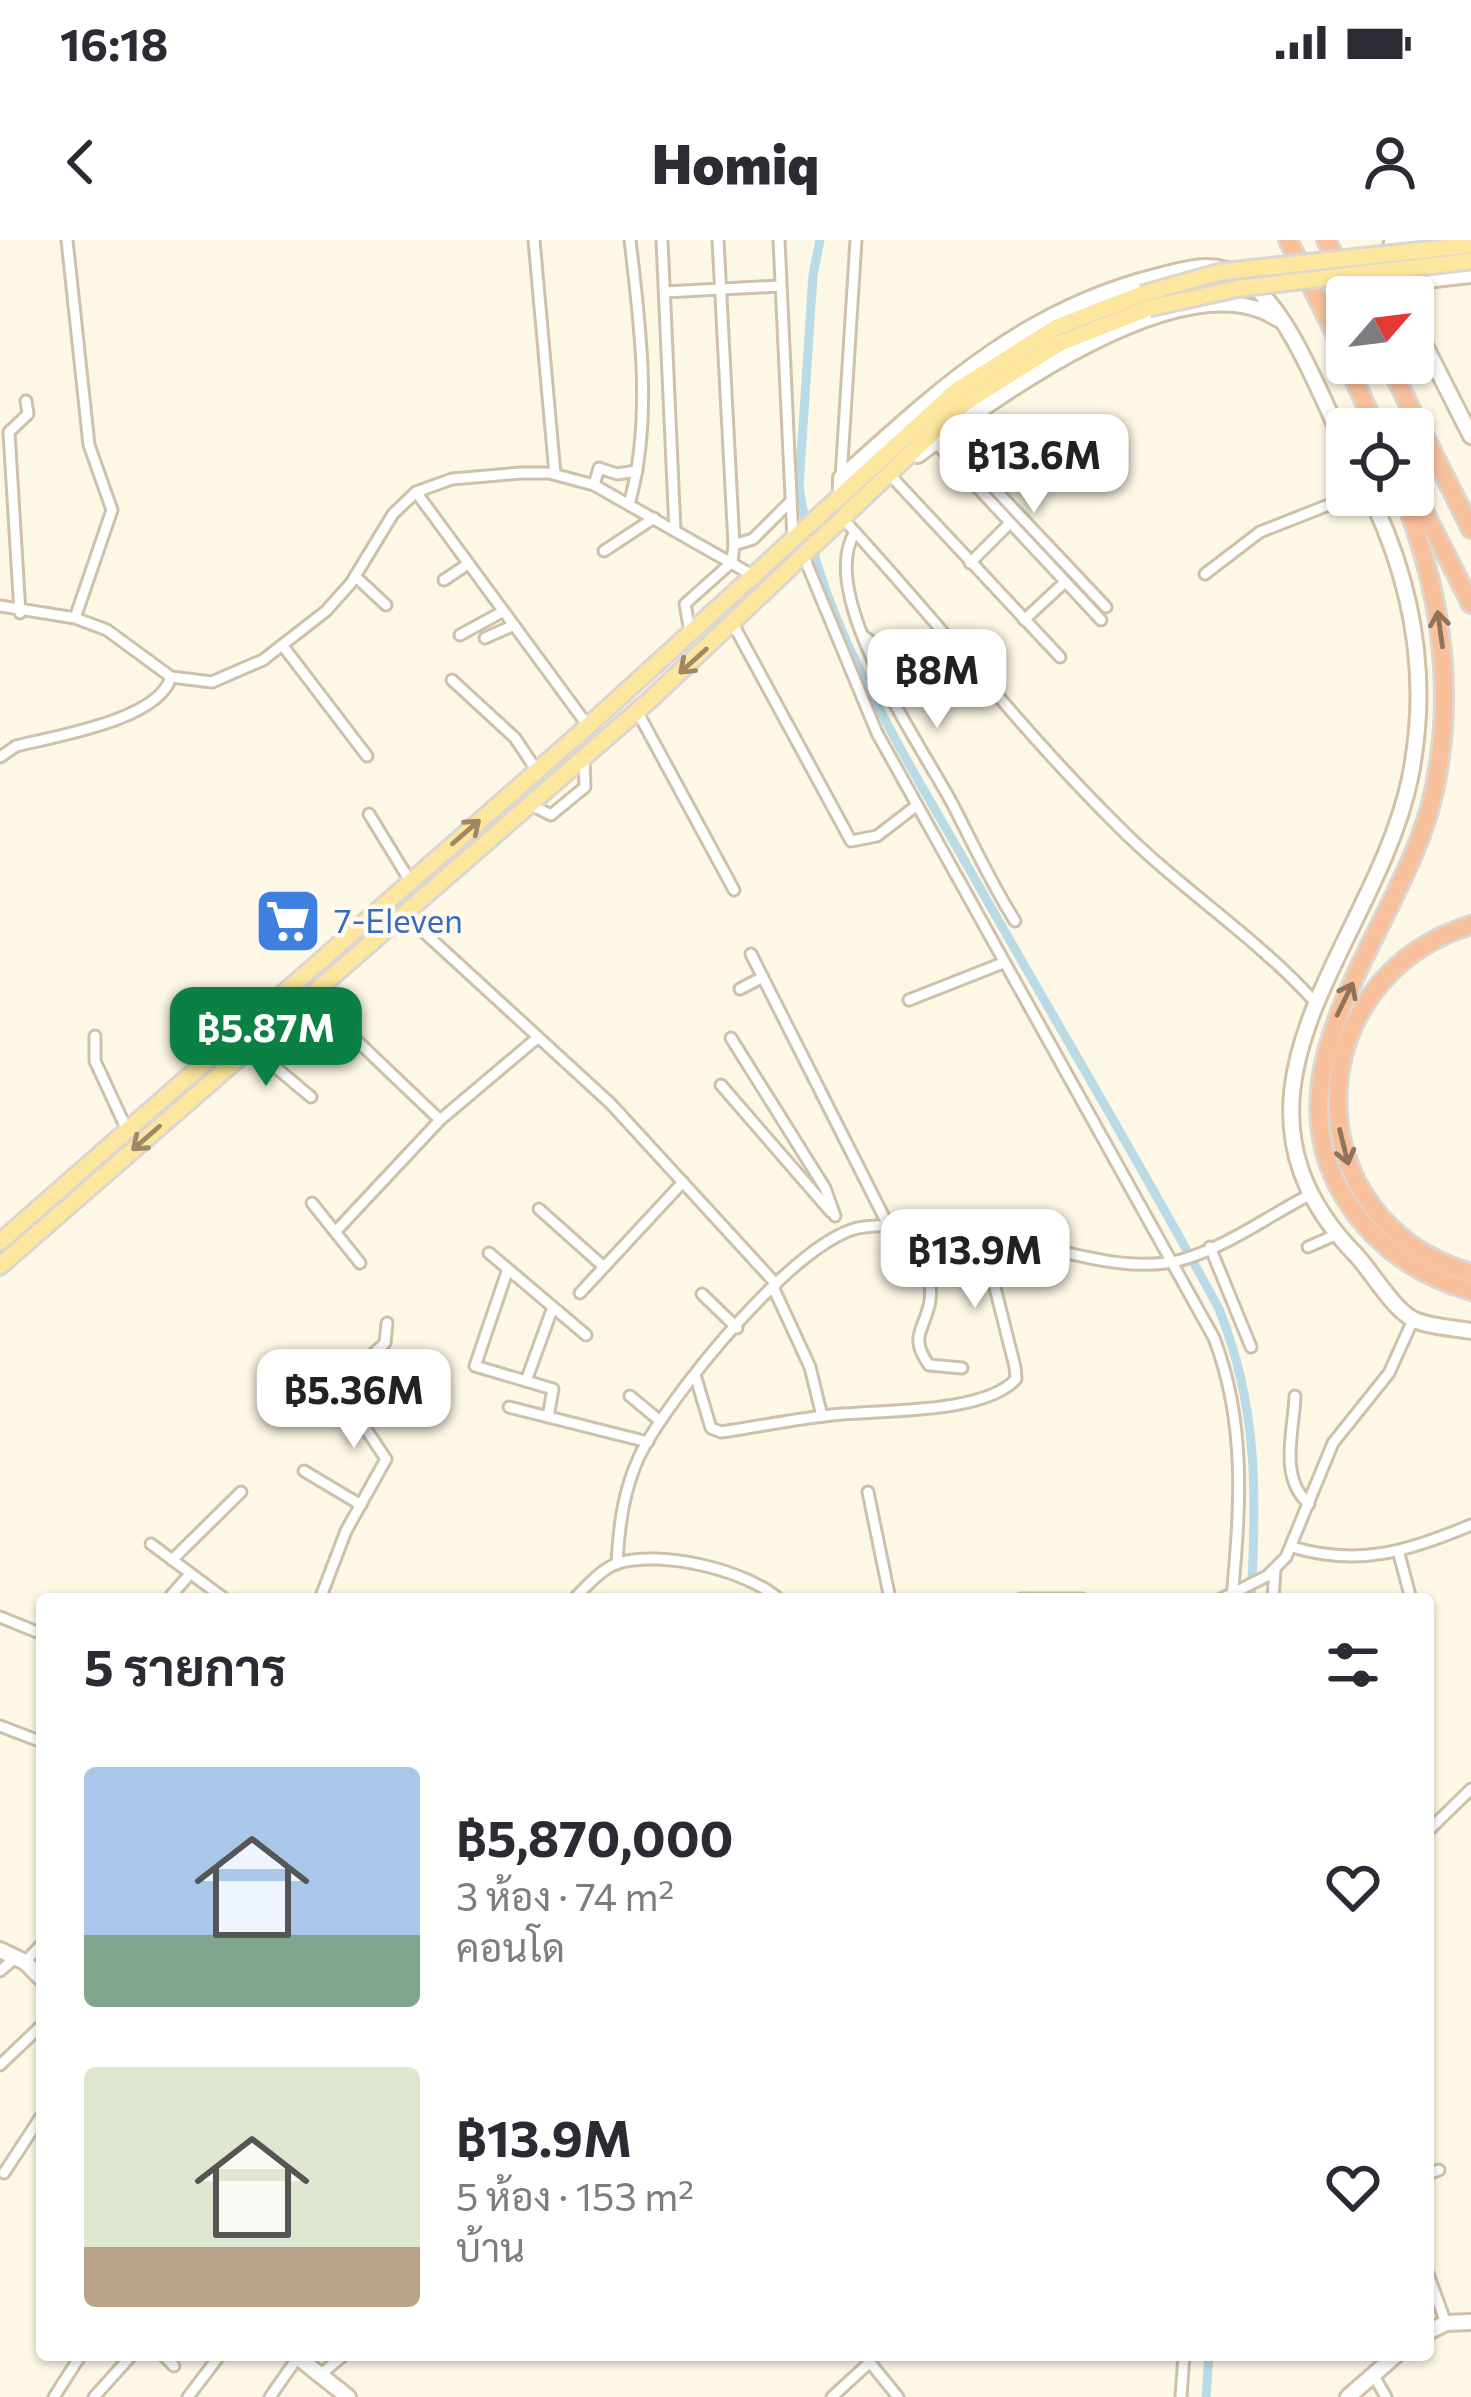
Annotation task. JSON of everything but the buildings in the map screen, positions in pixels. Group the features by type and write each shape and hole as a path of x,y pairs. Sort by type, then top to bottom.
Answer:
{"highway":[{"path":"1288,240 1369,408"},
{"path":"1326,240 1344,276"},
{"path":"1398,384 1471,529"},
{"path":"1410,516 1433,588 1443,641 1445,697 1438,769 1409,872 1330,1036 1320,1077 1320,1120 1337,1185 1365,1226 1418,1270 1471,1291"},
{"path":"1427,516 1471,604"},
{"path":"1471,926 1416,950 1384,978 1346,1040 1336,1090 1342,1144 1366,1198 1409,1243 1471,1273"}],"main road":[{"path":"1392,276 1388,267 1392,244 1425,240 1418,262 1424,276"},
{"path":"0,1266 584,758 829,534 849,526 935,428 1009,371 1145,301 1220,272 1471,245"},
{"path":"841,486 996,362 1075,319 1145,301 1471,261"},
{"path":"1210,266 1230,284 1225,302"},
{"path":"0,1242 587,727 820,514 841,486 952,377 991,349 1093,296 1210,266 1253,285 1282,322 1326,409"},
{"path":"1434,279 1471,274"},
{"path":"890,475 1007,388 1080,347 1225,302 1252,305 1282,322"},
{"path":"1434,363 1471,436"},
{"path":"1378,516 1408,597 1419,680 1416,740 1392,841 1314,1001 1298,1047 1292,1103 1295,1146 1311,1194 1335,1235 1413,1320 1471,1331"},
{"path":"604,711 637,711"},
{"path":"0,1950 36,1974"},
{"path":"1434,2329 1446,2323 1471,2322"},
{"path":"303,2361 348,2397"},
{"path":"1348,2397 1390,2361"}],"street":[{"path":"68,240 89,445 112,510 75,618"},
{"path":"534,240 556,474"},
{"path":"629,504 637,471 640,353 630,240"},
{"path":"662,240 675,531"},
{"path":"690,632 685,604 732,562 734,545 718,240"},
{"path":"779,240 790,503 797,536"},
{"path":"841,486 845,349 856,240"},
{"path":"665,292 780,286"},
{"path":"20,613 9,432 28,413 26,400"},
{"path":"939,439 1010,524 1101,620"},
{"path":"939,439 1106,607"},
{"path":"594,485 599,468 617,474 637,471"},
{"path":"0,606 20,613 75,618 106,630 171,677 212,682 238,674 283,646 326,611 355,577 393,514 416,492 475,476 556,474 594,485 754,576"},
{"path":"890,475 1060,657"},
{"path":"416,492 587,727"},
{"path":"734,545 754,539 790,503"},
{"path":"1204,574 1260,532 1326,506"},
{"path":"604,551 653,518"},
{"path":"970,563 1010,524"},
{"path":"849,526 848,582 865,638 887,688 1015,921"},
{"path":"849,526 1064,772 1140,849 1280,964 1314,1001"},
{"path":"806,555 877,733 1214,1338 1233,1403 1242,1462 1236,1593"},
{"path":"444,580 468,564"},
{"path":"355,577 386,605"},
{"path":"1024,620 1065,582"},
{"path":"460,635 502,612"},
{"path":"733,624 851,841 877,836 916,806"},
{"path":"485,638 512,626"},
{"path":"865,638 916,677"},
{"path":"283,646 367,756"},
{"path":"0,757 16,746 137,712 167,689 171,677"},
{"path":"452,680 515,738 537,771"},
{"path":"637,711 734,890"},
{"path":"530,804 550,815 575,799 585,787 584,758"},
{"path":"369,814 410,881"},
{"path":"403,913 611,1103 775,1286 810,1367 822,1416"},
{"path":"751,953 889,1227"},
{"path":"909,1000 1003,964"},
{"path":"740,989 763,977"},
{"path":"308,994 440,1120"},
{"path":"272,1026 309,1057"},
{"path":"95,1036 95,1061 128,1130"},
{"path":"731,1038 825,1188 835,1216"},
{"path":"337,1230 440,1120 536,1039"},
{"path":"250,1046 311,1097"},
{"path":"721,1085 845,1231"},
{"path":"580,1293 683,1182"},
{"path":"617,1564 624,1499 660,1421 775,1286 805,1256 845,1231 889,1227 982,1236 1086,1258 1175,1261 1311,1194"},
{"path":"312,1203 360,1263"},
{"path":"539,1209 604,1267"},
{"path":"920,1230 930,1302 918,1324 918,1347 929,1365 962,1368"},
{"path":"1308,1247 1335,1235"},
{"path":"695,1375 715,1432 822,1416 926,1409 1010,1386 1015,1366 982,1236"},
{"path":"1206,1249 1251,1347"},
{"path":"489,1252 586,1335"},
{"path":"508,1270 474,1360 481,1371 556,1391 548,1417"},
{"path":"702,1294 737,1328"},
{"path":"526,1381 554,1307"},
{"path":"1238,1593 1271,1573 1292,1547 1333,1443 1389,1373 1413,1320"},
{"path":"323,1593 386,1459 337,1386 386,1343 387,1323"},
{"path":"630,1396 660,1421"},
{"path":"1295,1396 1289,1454 1298,1490 1309,1504"},
{"path":"509,1407 648,1442"},
{"path":"304,1471 361,1505"},
{"path":"172,1560 241,1492"},
{"path":"868,1492 889,1593"},
{"path":"1292,1547 1325,1556 1399,1554 1471,1525"},
{"path":"151,1544 217,1593"},
{"path":"1399,1554 1410,1593"},
{"path":"581,1593 617,1564 700,1565 741,1574 770,1593"},
{"path":"1271,1573 1273,1593"},
{"path":"173,1593 190,1574"},
{"path":"0,1617 36,1632"},
{"path":"0,1726 36,1740"},
{"path":"1434,1826 1470,1793"},
{"path":"0,1971 36,1949"},
{"path":"0,2065 36,2031"},
{"path":"4,2173 36,2124"},
{"path":"1434,2290 1446,2323"},
{"path":"54,2397 77,2361"},
{"path":"94,2397 126,2361"},
{"path":"169,2361 174,2366"},
{"path":"188,2397 215,2361"},
{"path":"270,2397 293,2361"},
{"path":"320,2374 336,2361"},
{"path":"832,2397 865,2361"},
{"path":"869,2361 898,2397"},
{"path":"1181,2397 1184,2361"},
{"path":"1374,2376 1386,2397"}],"waterway":[{"path":"820,240 813,275 799,486 823,582 888,725 1219,1309 1248,1416 1254,1524 1251,1593"},
{"path":"1206,2397 1209,2361"}],"place":[{"name":"7-Eleven","path":"288,921"}]}
